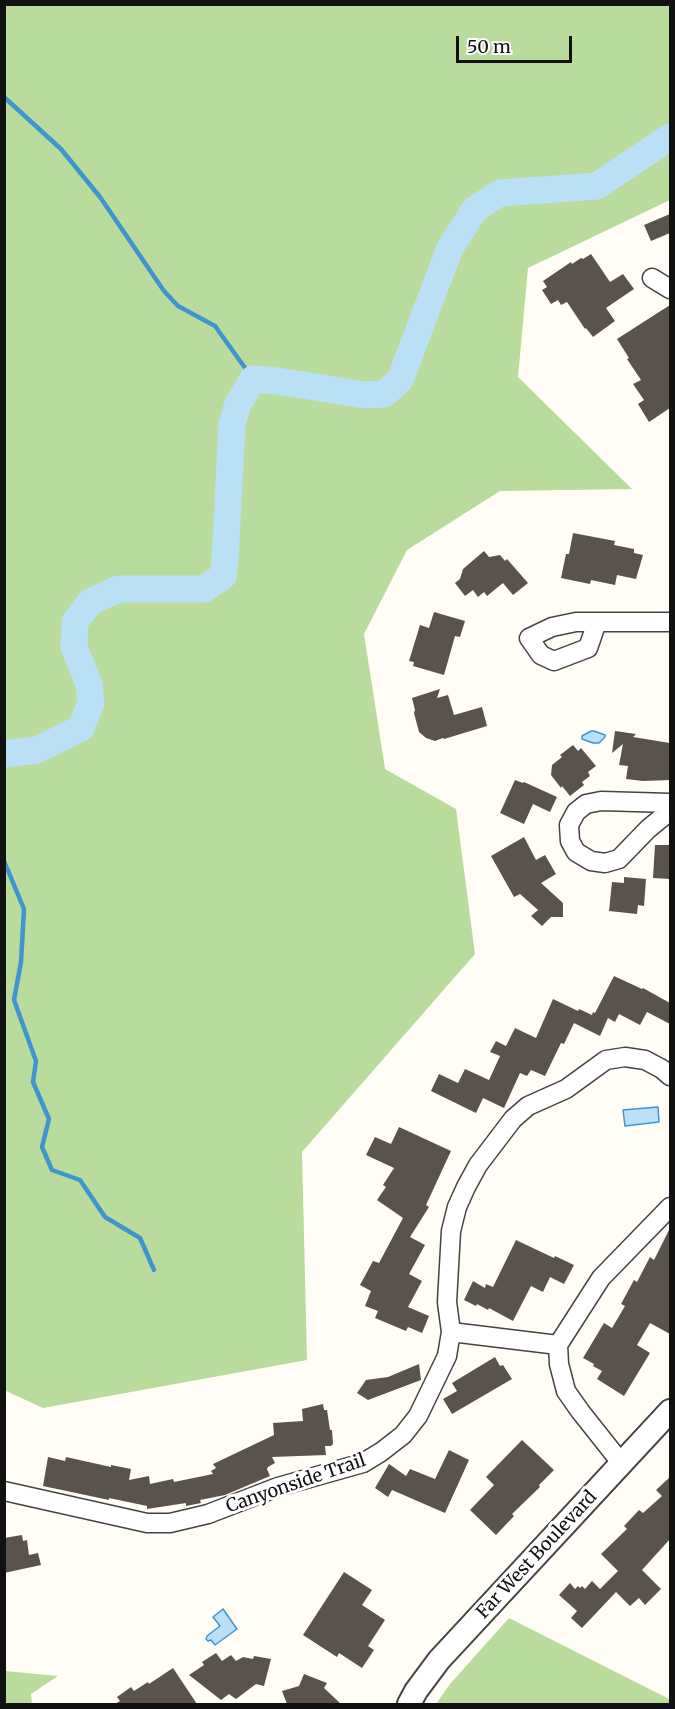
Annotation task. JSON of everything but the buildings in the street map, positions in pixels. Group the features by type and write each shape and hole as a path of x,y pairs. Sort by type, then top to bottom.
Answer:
{"street":[{"path":"652,278 670,289"},
{"path":"597,622 670,622"},
{"path":"670,803 601,801 586,804 576,812 569,825 570,840 576,852 591,861 605,863 619,859 648,829 670,811"},
{"path":"558,1345 451,1332 447,1302 451,1231 457,1207 478,1165 513,1119 528,1106 566,1089 606,1060 625,1057 645,1060 670,1076"},
{"path":"622,1464 567,1391 559,1364 558,1345 601,1278 670,1207"},
{"name":"Canyonside Trail","path":"4,1491 147,1523 170,1523 208,1514 278,1487 363,1463 403,1435 418,1416 447,1356 451,1332"},
{"name":"Far West Boulevard","path":"409,1704 439,1660 670,1411"}],"green space":[{"path":"5,4 670,5 670,200 528,268 518,377 632,489 500,491 407,550 364,634 385,769 456,809 475,954 302,1152 307,1360 43,1408 4,1390"},
{"path":"509,1618 670,1698 670,1704 436,1704 450,1684"},
{"path":"5,1671 58,1676 31,1694 32,1704 5,1704"}],"water":[{"path":"591,731 605,735 605,737 599,743 582,739 582,736"},
{"path":"658,1107 659,1122 625,1126 623,1110"},
{"path":"223,1609 237,1629 215,1645 211,1640 206,1639 220,1626 213,1617"}],"waterway":[{"path":"4,97 61,149 100,197 164,291 178,306 215,326 253,379"},
{"path":"4,754 37,750 81,728 91,703 89,684 74,647 75,622 90,602 118,589 204,589 223,576 232,424 238,404 253,379 365,395 384,394 400,380 450,248 475,209 500,193 597,186 670,137"},
{"path":"4,861 24,909 21,962 14,1000 36,1061 33,1082 49,1119 42,1147 52,1170 80,1180 105,1217 140,1238 154,1270"}]}
